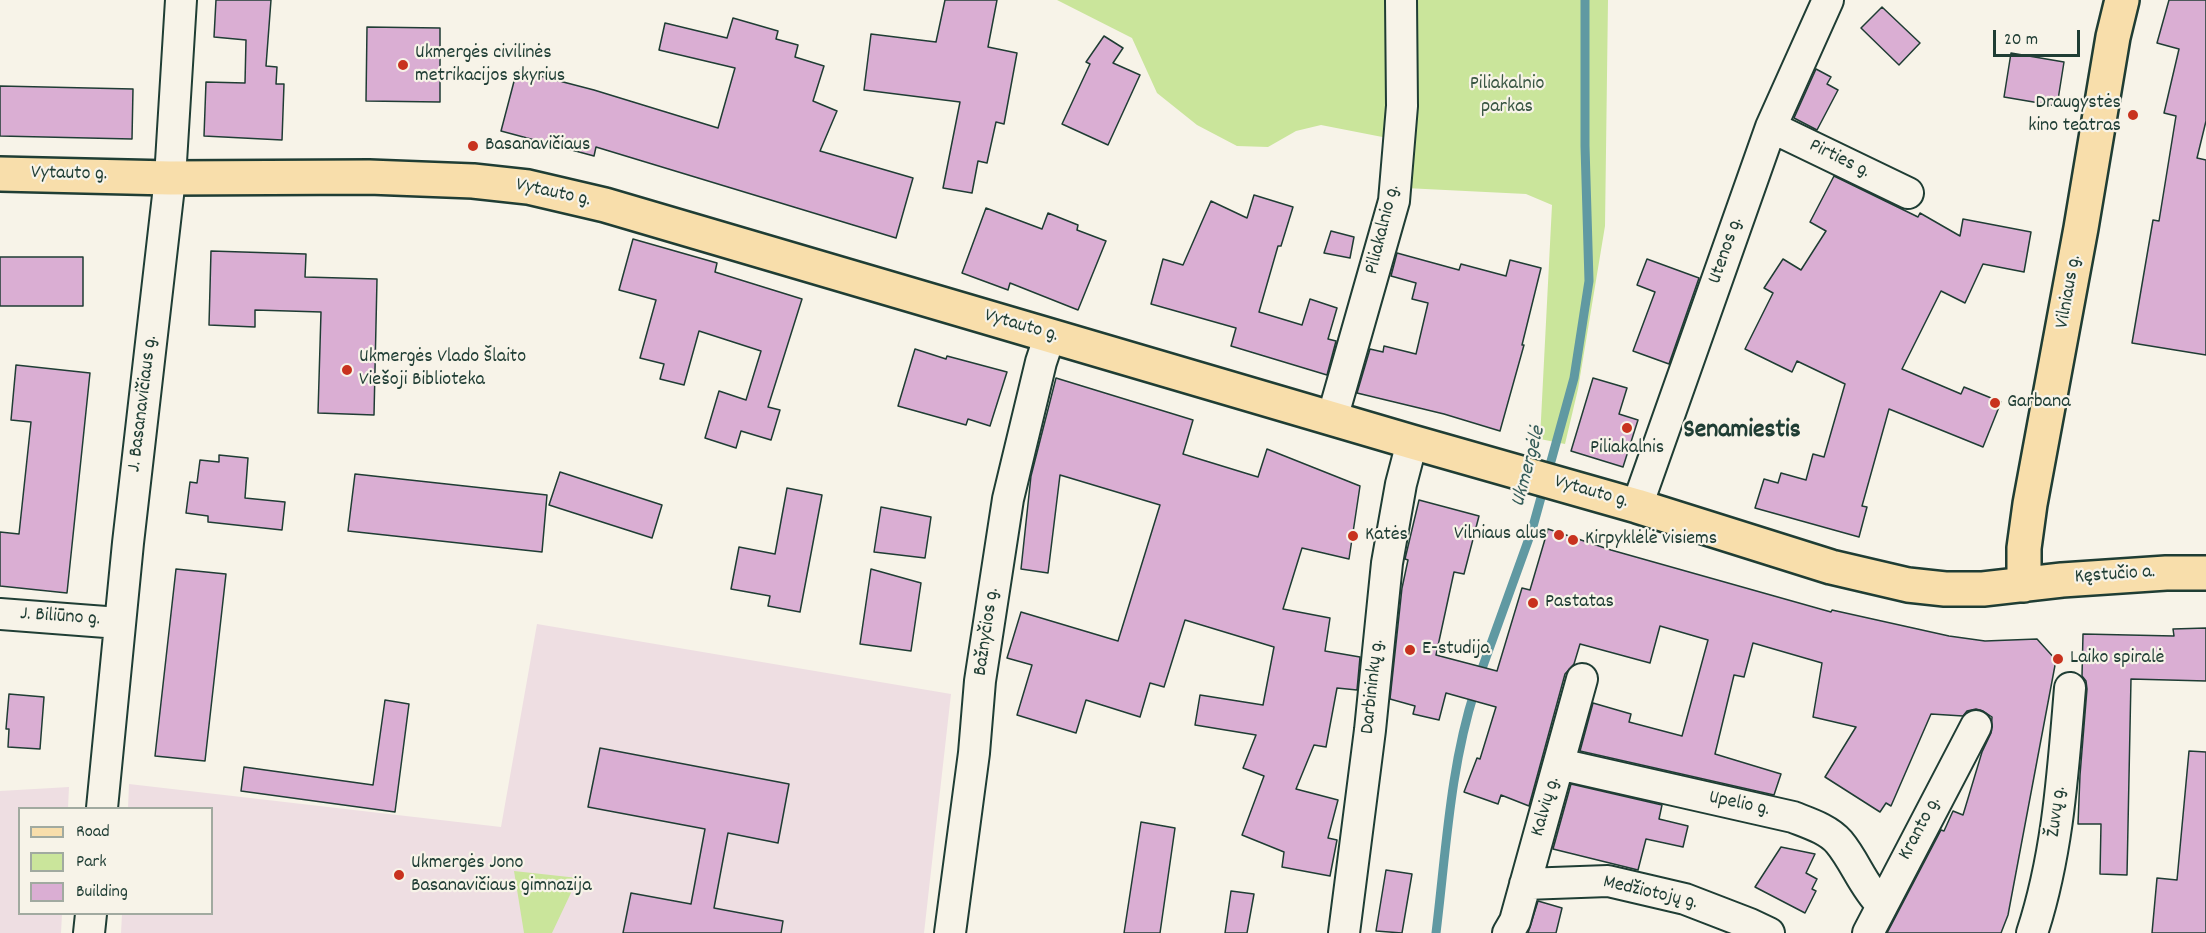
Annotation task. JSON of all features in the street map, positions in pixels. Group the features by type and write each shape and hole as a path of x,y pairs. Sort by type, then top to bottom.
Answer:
{"main road":[{"name":"Vilniaus g.","path":"2024,585 2024,548 2030,504 2077,252 2113,37 2122,0"},
{"name":"Vytauto g.","path":"0,174 170,178 369,177 473,181 528,187 605,205 1332,419 1637,506 1831,567 1908,585 1945,589 1983,589 2024,585"},
{"name":"Kęstučio a.","path":"2024,585 2155,573 2206,573"}],"street":[{"name":"J. Basanavičiaus g.","path":"102,807 119,623 170,178 181,0"},
{"name":"Piliakalnio g.","path":"1332,419 1395,201 1402,106 1401,0"},
{"name":"Utenos g.","path":"1637,506 1771,127 1828,0"},
{"name":"Pirties g.","path":"1771,127 1908,193"},
{"name":"Bažnyčios g.","path":"950,933 974,753 980,681 1008,499 1041,362 1050,335"},
{"name":"Darbininkų g.","path":"1344,933 1370,730 1387,563 1401,484 1412,442"},
{"name":"J. Biliūno g.","path":"0,614 119,623"},
{"name":"Kalvių g.","path":"1508,933 1515,921 1582,679"},
{"name":"Žuvų g.","path":"2032,933 2044,897 2059,814 2070,688"},
{"name":"Kranto g.","path":"1868,933 1881,904 1976,726"},
{"name":"Upelio g.","path":"1559,764 1793,817 1823,830 1838,841 1870,893 1881,904"},
{"name":"Medžiotojų g.","path":"1525,884 1608,881 1685,899 1769,933"},
{"path":"89,933 91,915"}],"shaded area":[{"path":"537,624 951,694 924,933 121,933 122,915 213,915 213,807 128,807 129,784 501,827"},
{"path":"69,787 68,807 18,807 18,915 62,915 61,933 0,933 0,791"}],"green space":[{"name":"Piliakalnio parkas","path":"1057,0 1608,0 1605,226 1578,389 1565,444 1540,439 1552,205 1526,194 1405,188 1408,142 1321,125 1296,131 1268,147 1237,146 1197,125 1157,93 1132,38"},
{"path":"514,871 578,878 552,933 524,933"}],"building":[{"path":"216,0 271,0 266,66 277,67 276,84 284,84 282,140 204,136 206,82 245,83 246,40 214,37"},
{"path":"945,0 997,0 988,47 1017,53 1004,124 996,122 987,163 978,161 972,193 943,188 960,102 864,90 871,34 936,42"},
{"path":"2169,0 2206,0 2206,121 2197,158 2206,160 2206,355 2132,343 2153,220 2159,221 2176,116 2164,113 2179,49 2157,43"},
{"path":"1882,7 1920,43 1899,65 1861,28"},
{"path":"733,18 778,31 776,39 798,45 795,57 824,66 813,101 837,111 820,151 913,178 896,238 596,147 594,156 501,131 517,70 594,90 718,128 735,68 659,50 665,23 727,38"},
{"name":"Ukmergės civilinės metrikacijos skyrius","path":"367,27 440,28 440,102 366,101"},
{"path":"1104,36 1123,48 1113,63 1140,75 1108,145 1062,124 1090,64 1086,62"},
{"path":"2011,53 2064,62 2057,106 2004,97"},
{"path":"1816,69 1831,77 1827,84 1838,90 1817,130 1794,118"},
{"path":"0,86 133,89 132,139 0,136"},
{"path":"1834,176 1918,217 1920,213 1960,236 1963,219 2031,232 2024,272 1983,264 1965,303 1941,291 1902,369 1961,394 1964,387 2001,402 1983,447 1889,409 1862,506 1867,507 1859,537 1755,508 1764,479 1778,483 1781,473 1806,480 1813,454 1824,457 1845,384 1797,361 1792,372 1745,349 1773,293 1764,288 1783,259 1801,270 1826,231 1810,222"},
{"path":"1254,195 1293,207 1281,246 1278,246 1259,312 1302,325 1310,299 1337,308 1328,339 1336,341 1327,375 1231,346 1236,328 1151,304 1163,259 1183,265 1211,201 1247,218"},
{"path":"986,208 1042,229 1048,213 1078,225 1077,230 1106,241 1078,310 1010,283 1008,290 962,273"},
{"path":"1331,231 1354,237 1350,258 1324,253"},
{"path":"633,239 717,263 715,272 802,299 768,407 780,410 771,440 741,431 736,448 705,438 719,391 746,400 761,351 699,331 684,385 660,379 664,364 640,358 656,300 619,290"},
{"name":"Ukmergės Vlado Šlaito Viešoji Biblioteka","path":"211,251 306,254 305,277 377,279 374,415 318,413 321,312 255,310 255,327 209,325"},
{"path":"1397,253 1459,270 1461,264 1506,276 1510,260 1541,268 1522,345 1524,345 1500,431 1444,414 1357,393 1370,349 1383,352 1384,346 1416,354 1428,303 1412,299 1416,283 1391,276"},
{"path":"0,257 83,257 83,306 0,306"},
{"path":"1647,259 1699,278 1669,364 1633,351 1655,292 1637,285"},
{"path":"915,349 946,359 947,356 1007,372 990,426 968,419 966,425 898,406"},
{"path":"16,365 90,373 67,593 0,586 0,532 19,534 31,422 11,420"},
{"path":"1056,378 1193,420 1183,454 1258,477 1267,449 1360,486 1349,559 1302,548 1283,609 1330,618 1325,651 1360,657 1357,690 1337,688 1326,747 1314,745 1296,789 1338,800 1328,838 1337,840 1330,876 1282,867 1284,852 1242,835 1264,776 1243,768 1256,735 1195,725 1200,695 1263,705 1274,647 1185,620 1164,687 1150,683 1140,717 1086,700 1076,733 1017,715 1032,665 1007,658 1021,612 1118,641 1160,505 1060,475 1048,573 1021,569 1031,476"},
{"path":"1593,378 1627,388 1619,414 1638,420 1623,467 1571,451"},
{"path":"219,455 248,458 245,498 285,502 282,530 208,522 208,516 186,513 190,482 197,483 200,460 219,462"},
{"path":"560,472 662,505 652,538 549,505"},
{"path":"355,474 547,495 542,552 348,531"},
{"path":"787,488 822,495 800,612 768,606 770,596 731,589 739,547 775,554"},
{"path":"1419,500 1479,516 1464,574 1454,572 1436,655 1497,671 1522,588 1530,590 1548,529 1611,550 1831,612 1832,610 1949,636 1985,641 2037,639 2056,660 2008,915 2001,933 1887,933 1953,811 1963,815 1982,752 1991,733 1992,717 1976,709 1967,711 1963,716 1931,714 1891,806 1886,803 1880,812 1825,777 1856,727 1813,717 1822,663 1753,643 1744,677 1734,675 1715,754 1781,774 1774,795 1580,751 1593,703 1631,714 1629,722 1682,736 1708,640 1660,626 1650,663 1580,644 1574,664 1565,674 1529,806 1501,795 1498,804 1464,792 1477,758 1480,759 1496,707 1446,693 1439,720 1413,714 1415,706 1390,699 1402,588 1408,560 1405,559"},
{"path":"881,507 931,517 925,558 874,552"},
{"path":"176,569 226,574 205,761 155,756"},
{"path":"871,569 921,583 911,651 860,644"},
{"path":"2206,628 2206,681 2131,679 2127,875 2100,874 2101,824 2078,824 2087,689 2086,681 2082,676 2083,634 2174,636 2173,629"},
{"path":"9,694 44,697 40,749 8,747 9,729 6,729"},
{"path":"385,700 409,704 395,812 241,791 244,767 373,785"},
{"path":"600,748 789,784 778,843 728,833 714,908 783,921 781,933 623,933 631,893 691,904 705,829 588,807"},
{"path":"2189,751 2206,752 2206,933 2152,933 2157,878 2177,880"},
{"path":"1571,784 1662,805 1659,819 1688,826 1683,847 1646,839 1638,870 1553,849"},
{"path":"1141,822 1175,828 1160,933 1124,933"},
{"path":"1781,847 1815,854 1806,873 1817,879 1812,889 1816,891 1805,913 1755,887"},
{"path":"1386,870 1412,874 1402,933 1376,931"},
{"path":"1231,891 1254,894 1247,933 1225,933"},
{"path":"1538,901 1562,908 1556,933 1528,933"}],"waterway":[{"name":"Ukmergėlė","path":"1479,677 1532,530 1574,378 1589,281 1585,146 1585,0"},
{"name":"Ukmergėlė","path":"1436,933 1454,779 1475,690"}],"place":[{"name":"Ukmergės civilinės metrikacijos skyrius","path":"403,65"},
{"name":"Draugystės kino teatras","path":"2133,115"},
{"name":"Basanavičiaus","path":"473,146"},
{"name":"Ukmergės Vlado Šlaito Viešoji Biblioteka","path":"347,370"},
{"name":"Garbana","path":"1995,403"},
{"name":"Piliakalnis","path":"1627,428"},
{"name":"Vilniaus alus","path":"1559,535"},
{"name":"Katės","path":"1353,536"},
{"name":"Kirpyklėlė visiems","path":"1573,540"},
{"name":"Pastatas","path":"1533,603"},
{"name":"E-studija","path":"1410,650"},
{"name":"Laiko spiralė","path":"2058,659"},
{"name":"Ukmergės Jono Basanavičiaus gimnazija","path":"399,875"}],"district":[{"name":"Senamiestis","path":"1742,432"}]}
